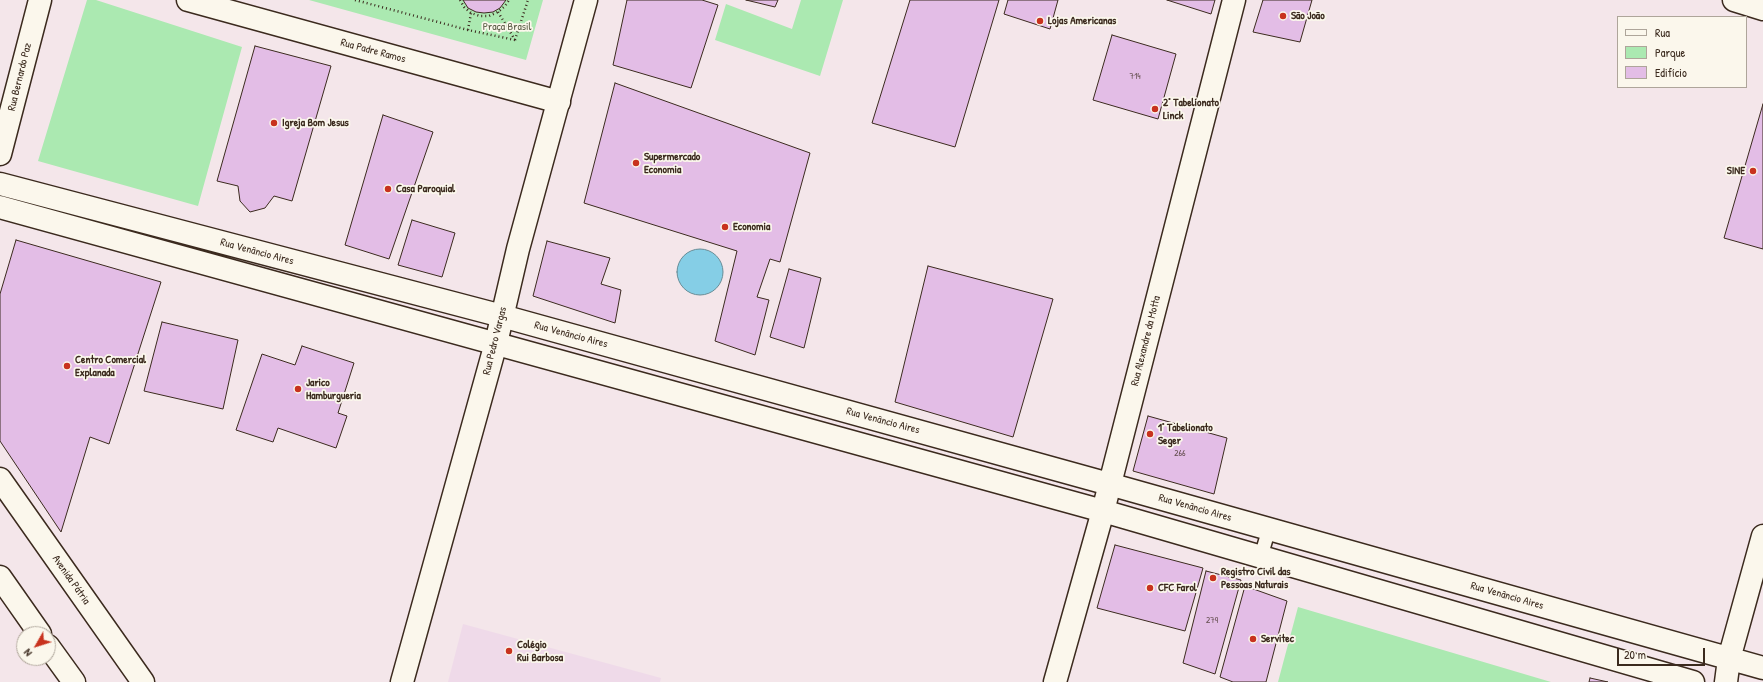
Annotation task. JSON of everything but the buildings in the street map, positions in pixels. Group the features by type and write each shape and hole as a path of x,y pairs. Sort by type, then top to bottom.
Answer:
{"street":[{"name":"Rua Bernardo Paz","path":"0,154 40,0"},
{"name":"Rua Padre Ramos","path":"188,0 559,102"},
{"name":"Rua Pedro Vargas","path":"402,682 496,343 518,248 586,0"},
{"name":"Rua Alexandre da Motta","path":"1055,682 1103,511 1234,0"},
{"path":"1734,0 1763,9"},
{"name":"Rua Venâncio Aires","path":"0,184 502,316 909,428 1763,668"},
{"path":"0,207 1103,511 1693,682"},
{"path":"280,284 288,260"},
{"path":"699,399 705,372"},
{"path":"902,455 909,428"},
{"name":"Avenida Pátria","path":"0,479 143,682"},
{"path":"1726,682 1729,659 1763,536"},
{"path":"0,577 34,626"},
{"path":"56,657 74,682"}],"lane":[{"path":"1261,556 1269,529"}],"path":[{"path":"355,0 468,30 515,40"},
{"path":"460,0 464,7 471,13 480,16 489,16 498,12 509,0"},
{"path":"515,40 528,0"},
{"path":"498,12 515,40"},
{"path":"468,30 471,13"}],"shaded area":[{"name":"Colégio Rui Barbosa","path":"463,624 661,678 660,682 448,682"}],"green space":[{"path":"87,0 96,0 242,47 198,206 38,161"},
{"name":"Praça Brasil","path":"309,0 543,0 526,60"},
{"path":"801,0 843,0 820,76 715,40 726,4 792,29"},
{"path":"1298,607 1551,682 1278,682"}],"water":[{"path":"700,249 713,253 719,259 723,272 719,285 713,291 700,295 687,291 681,285 677,272 681,259 687,253"}],"place":[{"name":"São João","path":"1283,16"},
{"name":"Lojas Americanas","path":"1040,21"},
{"name":"2° Tabelionato Linck","path":"1155,109"},
{"name":"Igreja Bom Jesus","path":"274,123"},
{"name":"Supermercado Economia","path":"636,163"},
{"name":"SINE","path":"1753,171"},
{"name":"Casa Paroquial","path":"388,189"},
{"name":"Economia","path":"725,227"},
{"name":"Centro Comercial Explanada","path":"67,366"},
{"name":"Jarico Hamburgueria","path":"298,389"},
{"name":"1° Tabelionato Seger","path":"1150,434"},
{"name":"Registro Civil das Pessoas Naturais","path":"1213,578"},
{"name":"CFC Farol","path":"1150,588"},
{"name":"Servitec","path":"1253,639"},
{"name":"Colégio Rui Barbosa","path":"509,651"}]}
